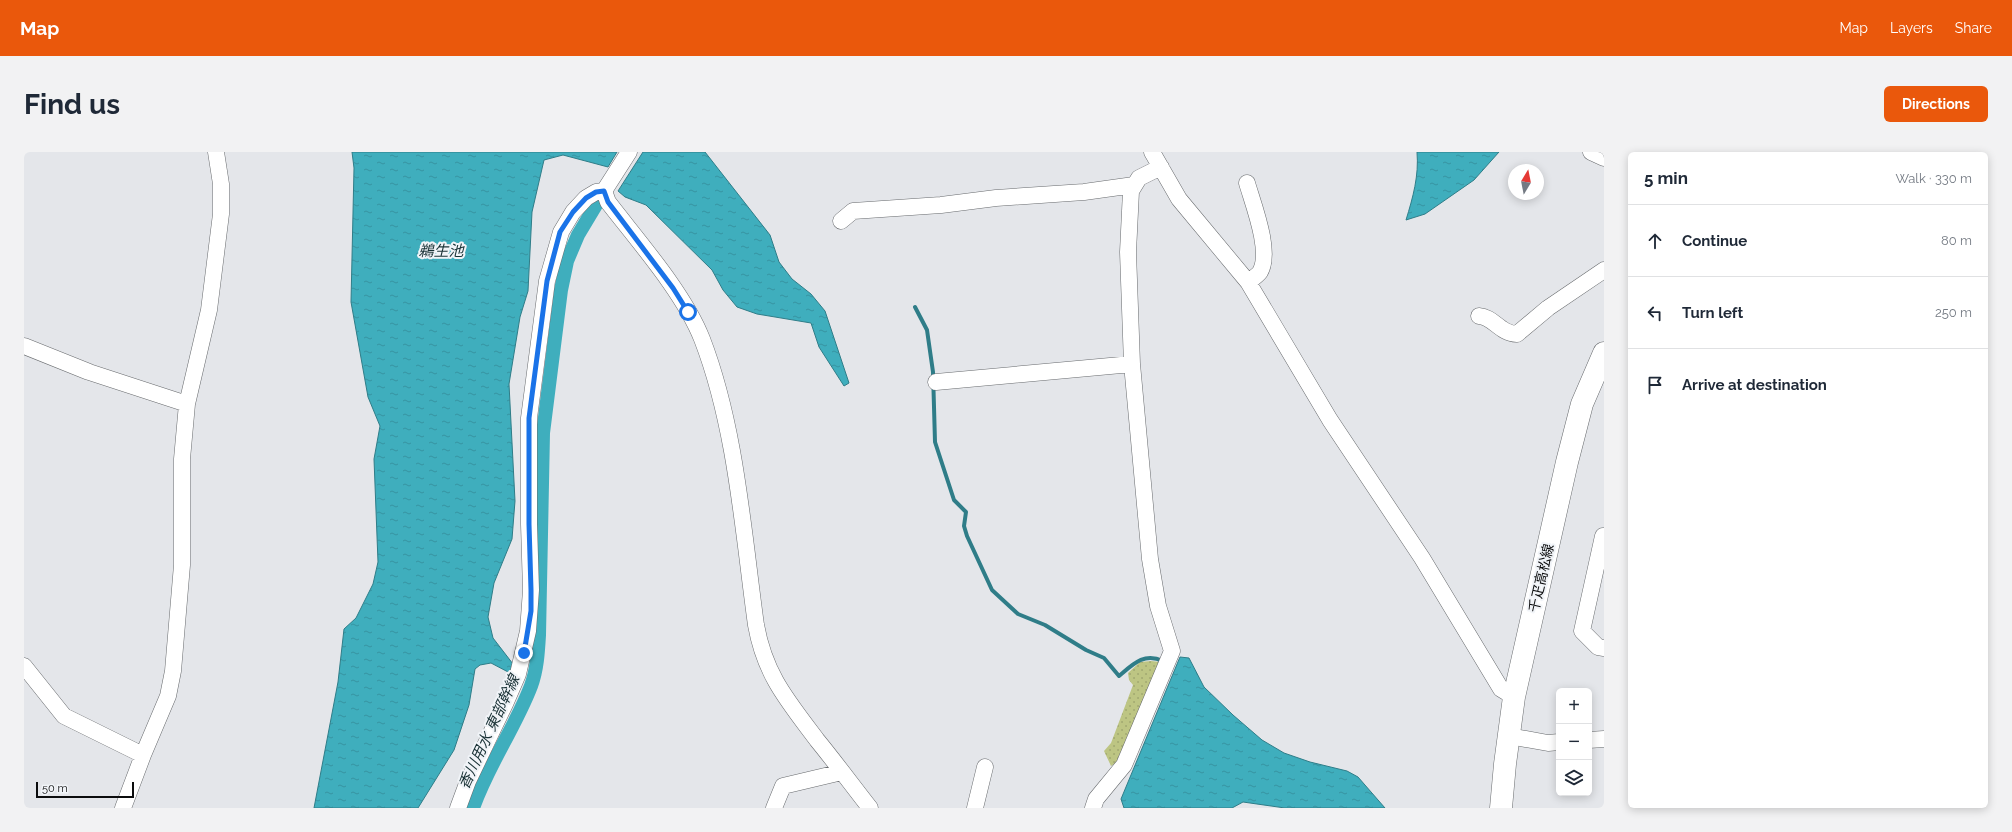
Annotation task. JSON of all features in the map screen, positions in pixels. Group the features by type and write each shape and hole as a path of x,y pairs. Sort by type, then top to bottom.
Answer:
{"main road":[{"name":"千疋高松線","path":"1501,808 1514,697 1566,462 1582,404 1604,353"}],"street":[{"path":"123,808 143,755 168,696 173,671 182,565 182,459 187,404 209,310 221,214 221,184 216,152"},
{"path":"629,152 607,189 608,202 673,288 702,338 726,418 760,646 780,691 870,808"},
{"path":"1152,152 1179,199 1248,282 1330,420 1422,558 1500,689 1514,697"},
{"path":"1592,152 1604,158"},
{"path":"1093,808 1096,799 1124,765 1168,664 1172,651 1158,606 1150,559 1132,364 1128,252 1131,191 1139,178 1161,167"},
{"path":"1247,183 1258,221 1264,257 1260,271 1248,282"},
{"path":"841,221 853,211 941,205 996,198 1084,192 1134,185"},
{"path":"458,808 468,780 518,674 527,638 531,590 529,524 529,418 547,281 560,232 573,212 586,198 596,192 607,189"},
{"path":"1479,316 1485,316 1508,334 1517,334 1548,308 1604,270"},
{"path":"24,346 89,372 187,404"},
{"path":"936,382 1132,364"},
{"path":"1603,545 1582,631 1598,646 1604,648"},
{"path":"24,666 64,716 143,755"},
{"path":"1509,736 1548,743 1556,742"},
{"path":"1592,740 1604,739"},
{"path":"975,808 985,767"},
{"path":"774,808 783,786 842,772"}],"green space":[{"path":"1140,662 1160,662 1119,761 1111,766 1104,751 1111,743 1133,685 1129,680 1128,673"}],"water":[{"name":"鵜生池","path":"352,152 617,152 608,167 563,155 544,160 532,212 528,291 520,317 509,384 515,501 512,539 494,583 488,617 493,638 513,664 510,673 491,663 480,665 475,669 469,705 454,750 418,808 314,808 338,682 344,629 356,618 373,584 378,562 374,459 380,426 368,397 351,302 354,168"},
{"path":"643,152 705,152 770,235 779,262 792,279 811,294 825,311 849,383 844,386 819,347 811,323 757,314 737,307 723,290 712,270 646,205 625,197 618,191"},
{"path":"1417,152 1499,152 1474,180 1425,214 1406,220 1416,178"},
{"path":"1180,657 1189,658 1204,687 1262,740 1284,753 1310,762 1347,771 1358,777 1385,808 1285,808 1243,802 1232,808 1124,808 1121,799"}],"waterway":[{"name":"香川用水 東部幹線","path":"473,808 486,777 525,702 535,674 539,635 543,433 561,290 567,261 578,235 599,200"},
{"path":"915,307 927,330 933,372 935,442 954,500 966,512 964,526 967,536 992,590 1018,614 1045,625 1086,650 1104,658 1119,676 1134,664 1144,659 1150,658 1163,661"}],"route":[{"path":"524,653 531,611 528,450 529,418 547,281 560,232 573,212 586,198 596,192 604,191 608,202 673,288 688,312"}]}
